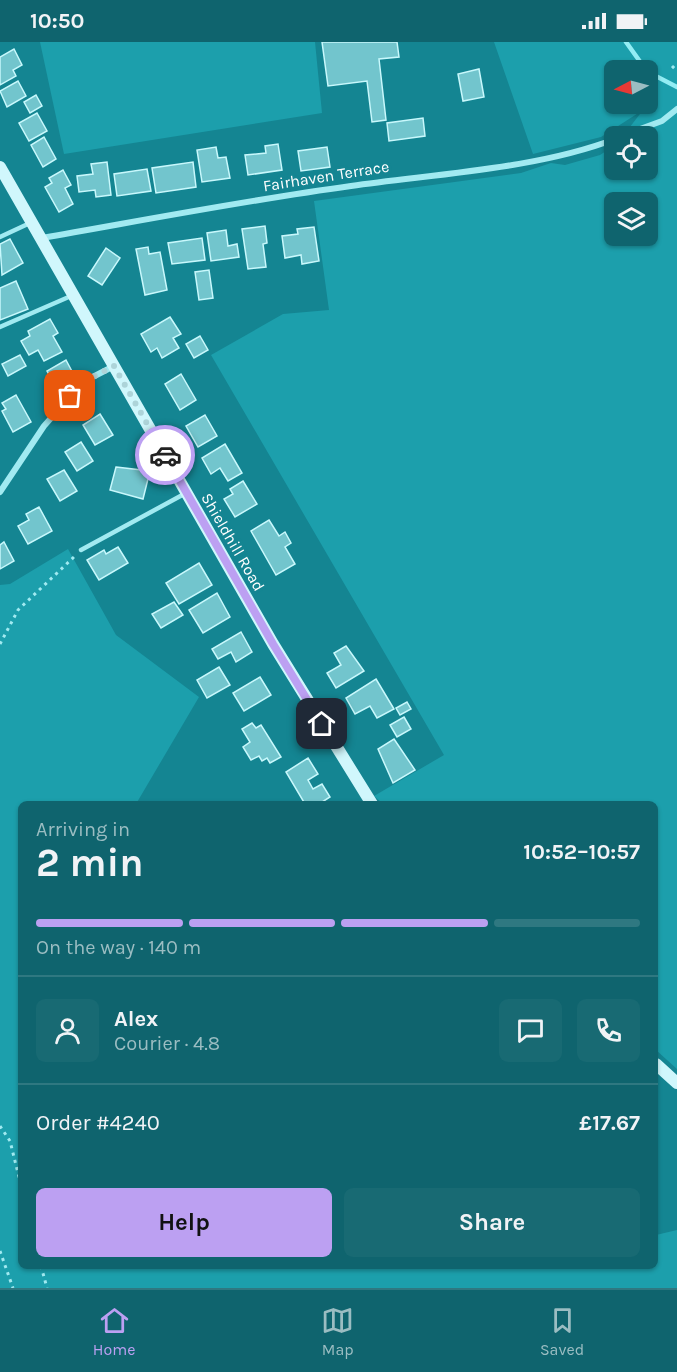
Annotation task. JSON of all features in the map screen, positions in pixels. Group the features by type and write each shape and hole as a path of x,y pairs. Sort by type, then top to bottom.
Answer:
{"main road":[{"name":"Shieldhill Road","path":"0,167 273,644 370,801"},
{"path":"658,1066 677,1083"}],"street":[{"path":"648,126 662,121 677,109"},
{"name":"Fairhaven Terrace","path":"41,238 306,192 524,162 604,142"},
{"path":"0,492 45,426 83,382 114,366"}],"lane":[{"path":"0,237 31,222"},
{"path":"0,327 73,295"},
{"path":"81,550 186,493"}],"path":[{"path":"672,66 677,71"},
{"path":"0,644 18,610 81,550"},
{"path":"0,1126 10,1141 18,1173"},
{"path":"0,1251 13,1288"},
{"path":"42,1269 47,1288"}],"shaded area":[{"path":"40,42 315,42 322,113 64,154"},
{"path":"494,42 677,42 677,1069 658,1052 658,801 380,801 374,796 444,755 211,355 283,314 329,310 314,201 521,173 551,163 565,165 604,152 604,180 658,180 658,126 631,126 640,114 658,114 658,60 604,60 604,114 637,114 618,126 604,126 604,135 533,154"},
{"path":"68,549 116,635 199,697 138,801 18,801 18,1269 658,1269 658,1235 677,1230 677,1288 0,1288 0,585 10,584"}],"building":[{"path":"322,42 397,42 399,57 379,59 386,120 372,122 367,81 328,86"},
{"path":"14,49 22,65 13,70 16,76 0,85 0,57"},
{"path":"479,69 484,97 463,101 458,74"},
{"path":"18,81 26,96 7,107 0,91"},
{"path":"36,95 42,106 30,113 24,102"},
{"path":"37,113 47,131 29,141 19,123"},
{"path":"423,118 425,136 389,141 387,123"},
{"path":"44,137 56,159 43,167 31,145"},
{"path":"278,144 282,170 248,175 245,155 266,153 265,146"},
{"path":"216,147 218,158 226,157 230,178 202,182 197,150"},
{"path":"327,147 330,167 301,171 298,151"},
{"path":"107,162 111,195 96,197 95,190 79,192 77,176 93,174 91,164"},
{"path":"193,162 196,187 156,193 152,168"},
{"path":"147,169 151,191 117,196 114,174"},
{"path":"63,170 71,185 65,188 73,204 59,212 45,187 52,183 49,178"},
{"path":"265,226 267,243 263,244 266,267 248,269 242,229"},
{"path":"314,227 319,261 302,264 301,255 285,258 282,236 298,234 297,229"},
{"path":"226,230 228,246 237,244 239,257 211,261 207,233"},
{"path":"202,238 205,260 172,264 168,243"},
{"path":"10,239 23,263 2,275 0,244"},
{"path":"148,247 149,254 160,252 167,290 145,295 136,249"},
{"path":"106,248 120,258 102,285 88,276"},
{"path":"209,270 213,298 199,300 195,272"},
{"path":"16,281 28,309 0,320 0,288"},
{"path":"170,317 181,334 173,338 179,348 162,358 157,348 151,352 141,334"},
{"path":"50,319 58,333 53,336 62,352 44,361 38,350 29,355 21,341 30,336 28,331"},
{"path":"200,336 208,350 194,358 186,344"},
{"path":"20,355 26,366 8,376 2,364"},
{"path":"66,360 76,379 57,389 47,371"},
{"path":"181,374 196,400 180,410 165,384"},
{"path":"16,395 31,422 13,432 2,411 6,409 2,403"},
{"path":"100,414 113,435 95,445 83,425"},
{"path":"205,415 217,436 198,447 186,426"},
{"path":"81,442 93,461 77,471 65,452"},
{"path":"225,444 242,473 228,481 220,468 211,474 202,458"},
{"path":"116,467 150,471 143,499 110,490"},
{"path":"64,470 77,491 60,501 47,479"},
{"path":"243,481 257,504 235,517 224,499 233,494 230,489"},
{"path":"39,507 52,531 28,544 18,526 29,520 26,514"},
{"path":"269,520 279,536 285,532 291,543 285,547 295,564 276,575 251,531"},
{"path":"4,542 14,561 0,569 0,545"},
{"path":"118,547 128,563 99,580 87,560 104,550 106,554"},
{"path":"199,563 212,585 179,604 166,583"},
{"path":"217,593 230,617 203,633 189,610"},
{"path":"174,602 183,615 161,628 152,614"},
{"path":"241,632 252,652 236,662 231,652 218,659 212,649"},
{"path":"346,646 364,671 336,688 327,673 341,665 334,653"},
{"path":"219,667 230,685 207,698 197,680"},
{"path":"260,677 271,695 244,711 233,693"},
{"path":"376,679 394,709 377,718 370,706 355,714 346,698"},
{"path":"407,702 411,709 400,715 396,708"},
{"path":"404,717 411,729 397,737 390,725"},
{"path":"252,723 256,728 261,725 281,757 270,763 267,758 262,761 259,756 251,760 243,747 250,742 242,729"},
{"path":"394,739 415,770 393,783 378,749"},
{"path":"308,758 318,774 308,780 313,789 322,784 330,797 324,801 303,801 286,772"}],"waterway":[{"path":"626,42 639,60"},
{"path":"658,77 677,87"}],"way so far":[{"path":"70,396 83,382 114,366 165,455"}],"route":[{"path":"165,455 273,644 322,724"}]}
